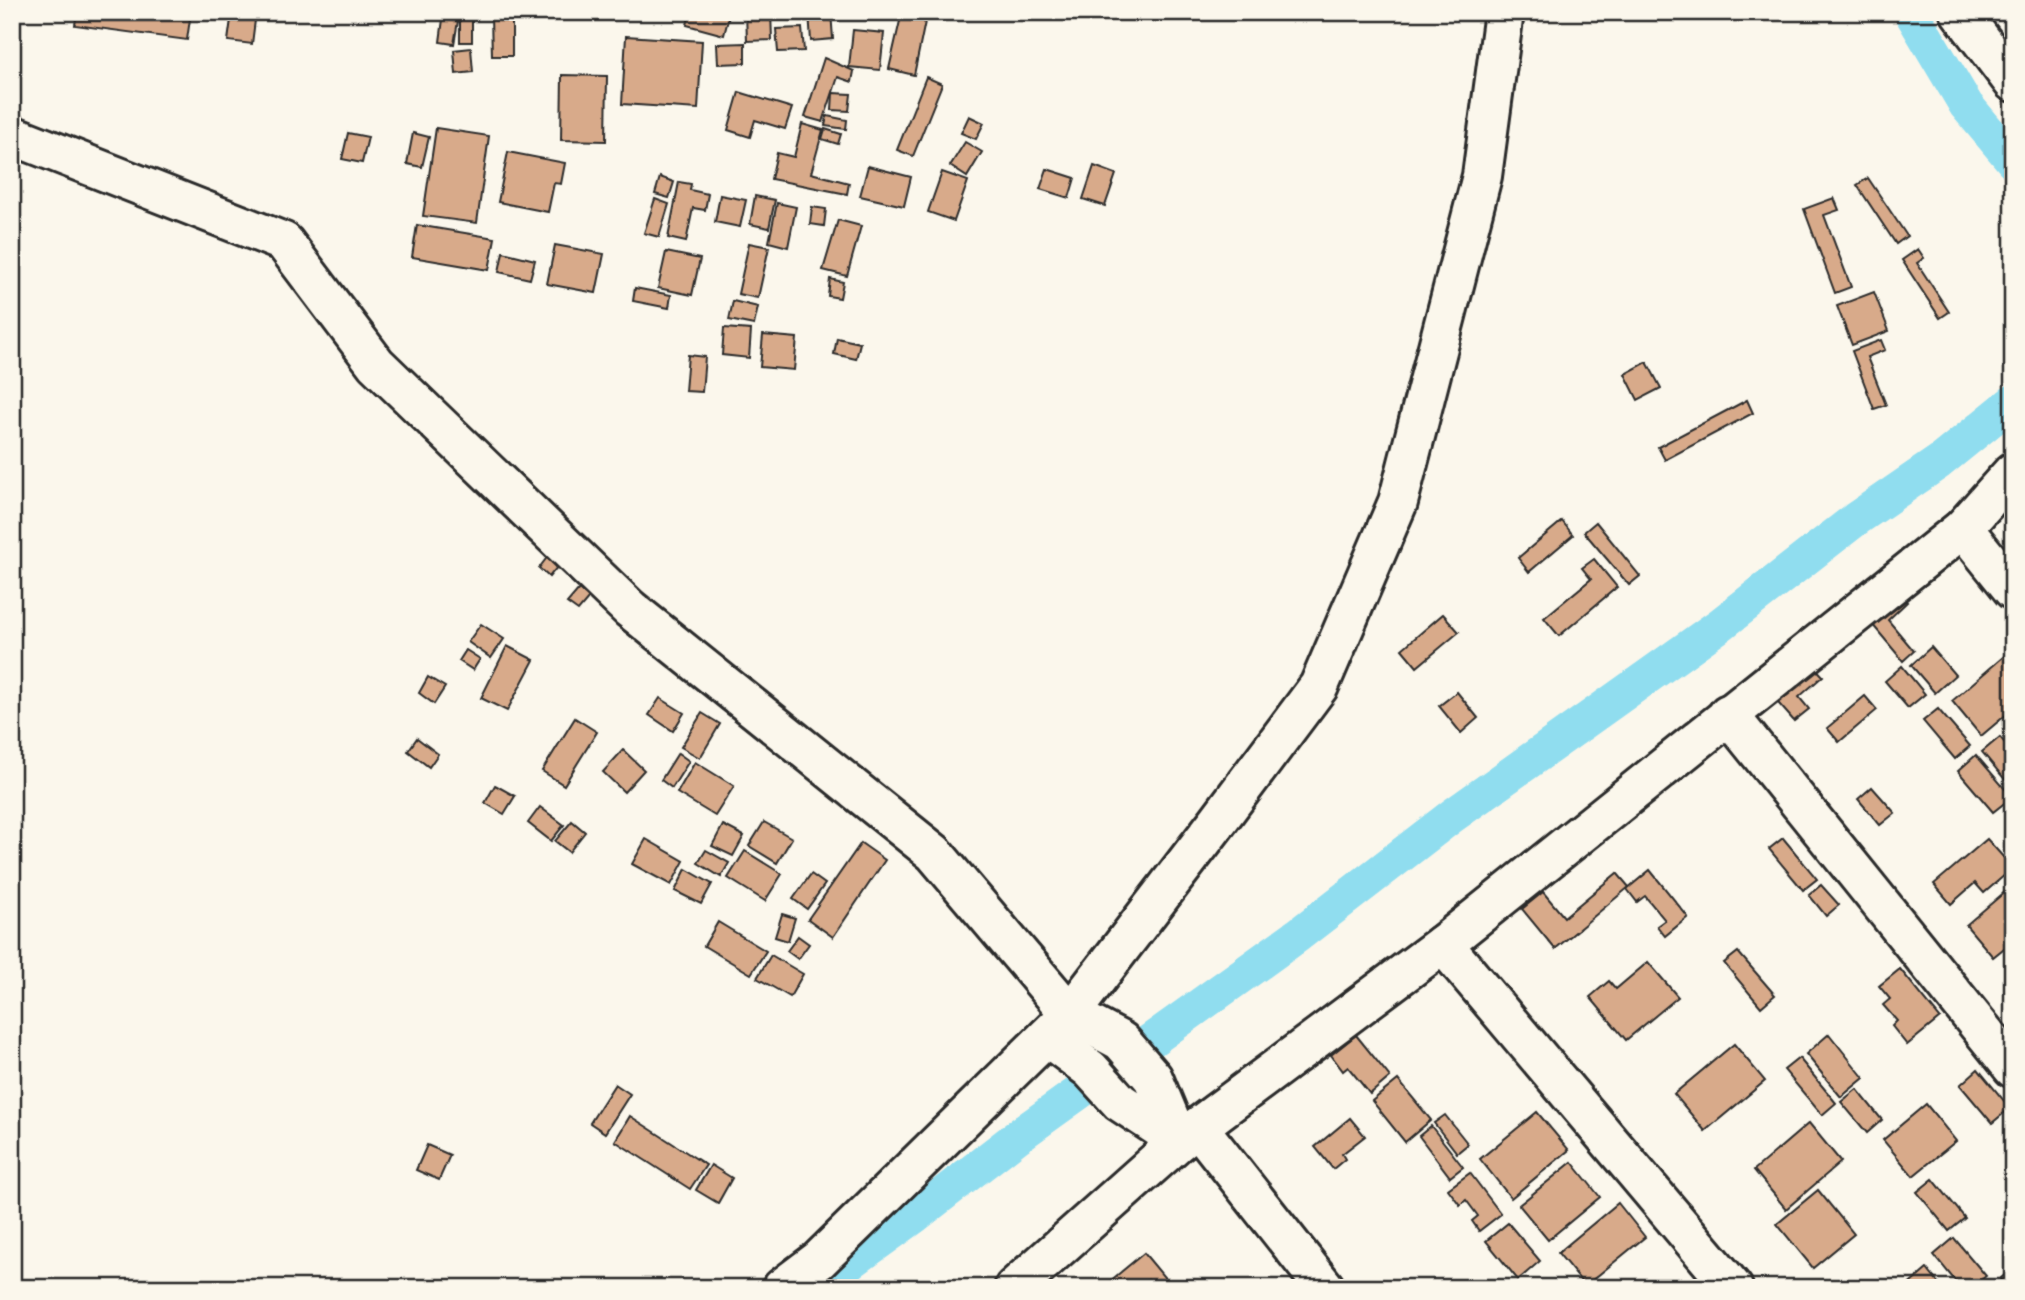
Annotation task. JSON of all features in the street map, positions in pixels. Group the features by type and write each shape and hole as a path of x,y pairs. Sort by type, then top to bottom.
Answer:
{"street":[{"path":"782,1288 820,1260 1059,1025 1319,686 1398,502 1482,176 1504,12"},
{"path":"1960,12 2013,82"},
{"path":"12,135 284,242 376,364 630,609 934,853 1090,1069 1120,1102 1189,1134"},
{"path":"1014,1288 1189,1134 1443,944 1963,528 2013,472"},
{"path":"1963,528 2013,590"},
{"path":"1728,714 2013,1068"},
{"path":"1443,944 1733,1288"},
{"path":"1059,1025 1121,1041 1153,1077 1189,1134 1325,1288"}],"building":[{"path":"77,12 191,12 187,40 75,25"},
{"path":"232,12 256,12 252,44 228,41"},
{"path":"460,12 472,12 472,42 460,42"},
{"path":"690,12 730,12 724,35 687,25"},
{"path":"746,12 771,12 772,40 747,41"},
{"path":"809,12 831,12 833,39 811,41"},
{"path":"902,12 927,12 914,75 889,69"},
{"path":"512,14 512,56 492,56 491,15"},
{"path":"443,19 458,21 454,44 440,42"},
{"path":"802,28 804,51 778,52 776,29"},
{"path":"853,30 884,33 880,70 849,67"},
{"path":"626,36 702,41 698,109 622,104"},
{"path":"745,43 745,63 718,64 717,44"},
{"path":"471,48 473,72 456,74 454,50"},
{"path":"824,58 854,71 852,82 838,77 823,122 805,117"},
{"path":"562,75 607,76 606,141 561,140"},
{"path":"926,77 942,84 913,156 897,150"},
{"path":"739,92 792,108 785,129 755,120 750,137 728,130"},
{"path":"833,93 851,94 849,111 832,110"},
{"path":"827,116 847,120 846,129 825,126"},
{"path":"969,116 984,123 976,139 961,133"},
{"path":"802,124 823,130 811,173 849,183 847,194 771,179 777,153 794,157"},
{"path":"436,128 489,136 477,223 423,216"},
{"path":"825,129 841,134 838,144 822,139"},
{"path":"348,133 368,137 362,163 342,159"},
{"path":"413,133 429,137 422,167 407,164"},
{"path":"965,142 982,152 967,177 950,166"},
{"path":"508,152 565,163 561,184 554,183 548,212 498,202"},
{"path":"868,166 911,177 904,206 860,196"},
{"path":"1094,166 1116,174 1105,206 1083,199"},
{"path":"1047,169 1075,178 1069,198 1040,189"},
{"path":"942,172 968,181 954,221 928,212"},
{"path":"660,177 674,182 669,198 655,194"},
{"path":"1868,178 1907,236 1896,244 1857,185"},
{"path":"679,182 691,184 690,190 708,194 705,210 693,208 686,242 668,238"},
{"path":"720,195 746,200 740,227 715,222"},
{"path":"755,196 775,200 769,228 750,224"},
{"path":"1834,198 1839,210 1824,215 1851,287 1835,293 1804,209"},
{"path":"655,199 669,204 659,237 644,233"},
{"path":"777,203 796,207 788,247 769,242"},
{"path":"812,207 826,209 824,226 810,224"},
{"path":"838,220 861,226 847,276 823,270"},
{"path":"417,225 495,238 489,270 412,257"},
{"path":"749,243 769,247 758,298 738,294"},
{"path":"555,245 604,254 596,293 547,284"},
{"path":"1918,249 1924,258 1917,263 1949,312 1940,318 1902,260"},
{"path":"503,252 535,260 530,279 499,272"},
{"path":"666,252 700,259 692,295 658,288"},
{"path":"830,279 843,282 840,298 828,296"},
{"path":"635,288 671,295 669,308 633,301"},
{"path":"1874,292 1889,331 1852,345 1837,306"},
{"path":"733,301 758,307 754,325 729,320"},
{"path":"724,328 751,330 749,358 722,355"},
{"path":"763,335 797,338 794,370 760,367"},
{"path":"837,338 860,343 856,359 834,354"},
{"path":"1881,340 1885,350 1867,357 1886,405 1874,409 1852,351"},
{"path":"688,355 705,357 702,392 685,391"},
{"path":"1647,362 1661,388 1638,400 1625,374"},
{"path":"1747,400 1753,413 1665,460 1658,447"},
{"path":"1562,521 1573,535 1529,572 1518,558"},
{"path":"1596,522 1640,576 1629,585 1584,532"},
{"path":"552,551 563,560 549,577 539,568"},
{"path":"1594,559 1617,587 1559,636 1544,618 1591,579 1582,568"},
{"path":"579,589 589,598 578,611 567,603"},
{"path":"1898,592 1907,602 1888,620 1914,651 1903,661 1867,618"},
{"path":"1443,614 1459,632 1417,667 1402,649"},
{"path":"481,624 504,639 491,658 468,642"},
{"path":"507,646 534,660 507,711 481,698"},
{"path":"1931,647 1955,675 1935,693 1911,665"},
{"path":"466,650 480,659 473,670 459,661"},
{"path":"2010,651 2013,655 2013,709 1981,736 1952,701"},
{"path":"1811,663 1823,676 1799,697 1809,709 1794,721 1772,696"},
{"path":"1902,666 1925,694 1908,708 1885,681"},
{"path":"428,677 445,687 434,704 419,693"},
{"path":"1457,692 1478,718 1461,733 1439,706"},
{"path":"1865,696 1877,710 1839,742 1827,728"},
{"path":"660,698 684,713 673,731 649,715"},
{"path":"1938,709 1970,746 1955,759 1923,721"},
{"path":"702,713 720,724 700,758 681,747"},
{"path":"575,718 597,732 564,785 542,771"},
{"path":"2000,737 2013,753 2013,789 1982,752"},
{"path":"417,738 438,754 429,767 408,751"},
{"path":"623,750 644,770 624,792 603,772"},
{"path":"678,753 689,761 672,788 661,780"},
{"path":"1976,755 2012,797 1993,812 1958,771"},
{"path":"695,762 734,786 715,816 677,793"},
{"path":"495,785 515,796 504,814 485,803"},
{"path":"1872,787 1895,813 1880,825 1858,799"},
{"path":"540,807 564,825 551,841 528,823"},
{"path":"572,821 585,832 569,852 555,841"},
{"path":"764,822 792,838 777,863 749,846"},
{"path":"723,825 744,836 733,856 712,846"},
{"path":"1783,838 1817,879 1803,890 1769,849"},
{"path":"646,839 684,861 671,885 632,864"},
{"path":"1987,839 2013,868 1984,893 1975,883 1951,904 1934,884"},
{"path":"861,843 885,860 833,937 808,919"},
{"path":"706,850 729,863 721,877 698,863"},
{"path":"745,851 782,874 765,901 728,878"},
{"path":"686,869 712,884 701,904 675,891"},
{"path":"1650,870 1688,917 1665,936 1657,926 1665,920 1645,896 1637,902 1627,889"},
{"path":"1617,873 1629,887 1555,949 1522,909 1543,892 1564,917"},
{"path":"811,874 825,884 807,909 793,899"},
{"path":"1821,885 1839,905 1826,916 1809,895"},
{"path":"2013,885 2013,941 1993,957 1966,925"},
{"path":"782,914 795,918 788,941 775,937"},
{"path":"718,922 766,951 751,974 704,946"},
{"path":"798,936 809,944 798,959 787,951"},
{"path":"1738,952 1775,995 1761,1007 1724,963"},
{"path":"771,955 803,974 790,997 757,978"},
{"path":"1648,962 1678,997 1626,1040 1590,997 1609,981 1616,989"},
{"path":"1900,969 1940,1018 1907,1045 1892,1026 1897,1021 1883,1005 1890,999 1879,986"},
{"path":"1829,1034 1864,1078 1841,1097 1806,1054"},
{"path":"1356,1035 1390,1077 1370,1094 1348,1067 1343,1071 1331,1055"},
{"path":"1734,1044 1765,1081 1705,1131 1674,1094"},
{"path":"1799,1058 1836,1103 1822,1115 1784,1070"},
{"path":"1978,1069 2010,1108 1992,1123 1960,1085"},
{"path":"1398,1080 1431,1120 1405,1142 1372,1101"},
{"path":"615,1084 630,1094 605,1133 590,1123"},
{"path":"1857,1089 1882,1120 1867,1133 1841,1102"},
{"path":"1926,1104 1956,1141 1913,1176 1883,1140"},
{"path":"1537,1112 1569,1150 1511,1198 1480,1159"},
{"path":"1445,1115 1468,1144 1457,1153 1434,1123"},
{"path":"630,1116 706,1165 690,1189 615,1141"},
{"path":"1350,1118 1365,1136 1342,1154 1345,1159 1333,1169 1315,1147"},
{"path":"1809,1123 1841,1162 1786,1209 1754,1170"},
{"path":"1431,1126 1463,1167 1450,1177 1419,1136"},
{"path":"427,1145 450,1155 439,1180 416,1170"},
{"path":"1572,1162 1600,1197 1548,1240 1519,1205"},
{"path":"711,1165 732,1178 718,1203 696,1190"},
{"path":"1470,1173 1501,1214 1479,1231 1472,1221 1478,1216 1466,1200 1460,1205 1448,1189"},
{"path":"1933,1179 1965,1218 1949,1231 1917,1192"},
{"path":"1818,1190 1854,1234 1813,1268 1777,1224"},
{"path":"1618,1203 1645,1237 1585,1286 1558,1253"},
{"path":"1508,1223 1540,1261 1518,1280 1486,1241"},
{"path":"1954,1238 1986,1276 1972,1288 1961,1288 1934,1255"},
{"path":"1144,1253 1173,1288 1155,1288 1148,1280 1139,1288 1116,1288 1110,1281"},
{"path":"2013,1268 2013,1288 2007,1288 2000,1279"},
{"path":"1927,1269 1942,1288 1905,1288"}],"waterway":[{"path":"1911,12 1966,105 2013,161"},
{"path":"815,1288 916,1215 1018,1136 1298,935 1452,816 1720,625 1856,519 1939,462 2013,402"}]}
